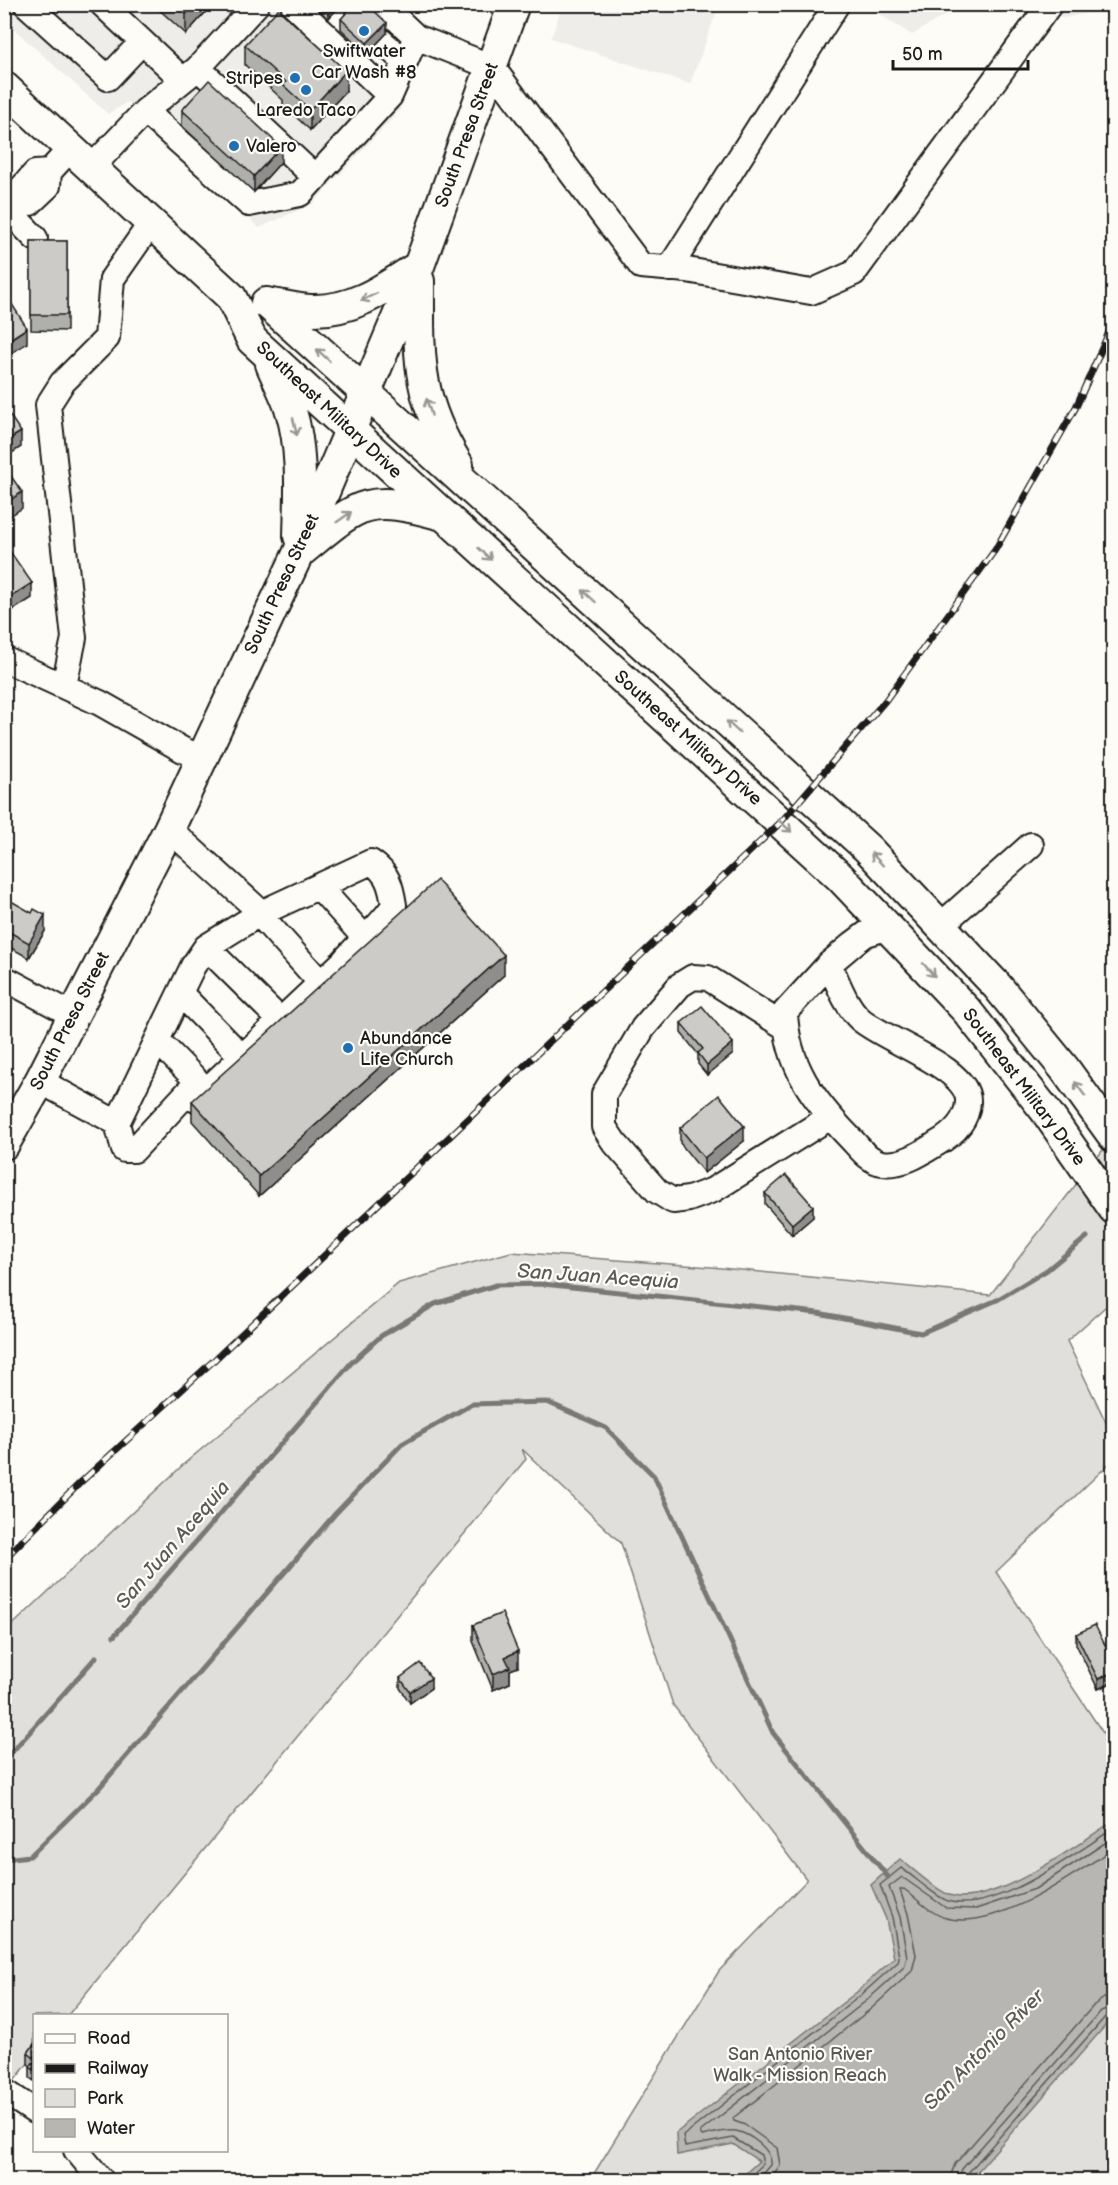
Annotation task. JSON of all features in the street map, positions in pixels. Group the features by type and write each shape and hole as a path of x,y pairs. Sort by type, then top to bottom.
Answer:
{"main road":[{"name":"South Presa Street","path":"4,1144 40,1081 169,830 298,554 419,266 514,4"},
{"name":"Southeast Military Drive","path":"4,87 231,297 252,340 781,822 889,927 967,1011 1045,1110 1113,1209"},
{"path":"231,297 311,310 348,306 375,294 419,266"},
{"path":"419,266 420,370 428,407 439,435 476,495"},
{"name":"Southeast Military Drive","path":"267,303 842,825 997,986 1064,1068 1113,1137"},
{"path":"266,353 291,410 297,438 301,471 298,554"},
{"path":"298,554 348,514 381,502 403,504 442,515"},
{"path":"889,927 917,902"}],"street":[{"path":"26,4 108,78 142,42"},
{"path":"102,4 142,42 190,74 273,146 316,178"},
{"path":"293,4 390,96"},
{"path":"381,4 416,37 492,67 641,266 811,292 854,273 1050,4"},
{"path":"669,269 837,4"},
{"path":"35,238 11,207 30,203 48,186 50,172 82,158 190,74 254,6"},
{"path":"145,111 194,146 218,167 238,186 249,204 300,194 390,96 416,37"},
{"path":"380,40 405,62"},
{"path":"64,686 74,638 48,405 62,383 106,338 112,279 151,223"},
{"path":"4,659 64,686 203,758"},
{"path":"169,830 255,907 320,982"},
{"path":"940,926 1031,845"},
{"path":"371,862 386,874 394,905 385,919 196,1100 188,1092 134,1150 124,1150 117,1123 180,993 206,947 259,914 371,862"},
{"path":"319,886 364,937"},
{"path":"829,964 846,1001 858,1017 876,1032 932,1060 954,1075 963,1085 968,1102 962,1121 946,1138 913,1158 893,1163 871,1158 830,1118 812,1096 800,1076 791,1054 785,1027 785,1012 829,964 866,934 889,927"},
{"path":"206,947 280,1020"},
{"path":"785,1027 708,978 693,976 680,985 643,1028 604,1094 604,1127 614,1142 657,1191 673,1201 689,1199 713,1190 830,1118"},
{"path":"4,978 73,1015"},
{"path":"180,993 242,1057"},
{"path":"157,1040 206,1090"},
{"path":"40,1081 117,1123"},
{"path":"4,2091 33,2110"},
{"path":"77,2152 101,2181"}],"shaded area":[{"path":"563,4 719,5 690,84 551,38"},
{"path":"1113,4 1114,8 1063,18 1039,5"},
{"path":"5,5 284,5 401,109 312,204 259,228 127,102 108,114 5,21"},
{"path":"865,5 962,5 912,35"}],"green space":[{"name":"San Antonio River Walk - Mission Reach","path":"1113,1137 1113,1300 1067,1341 1113,1437 1113,1460 996,1572 1113,1748 1113,2180 590,2180 719,1971 807,1880 673,1705 621,1543 522,1449 526,1459 69,2014 33,2014 33,2057 5,2092 5,1632 185,1463 399,1283 511,1252 711,1267 990,1295"}],"water":[{"name":"San Antonio River","path":"1113,1821 1113,2017 970,2180 738,2180 759,2161 733,2144 677,2155 676,2133 858,1991 894,1958 886,1919 871,1885 900,1859 947,1894 971,1896 1013,1883 1036,1871"}],"building":[{"path":"176,4 195,4 186,14"},
{"path":"318,4 337,4 328,14"},
{"name":"Swiftwater Car Wash #8","path":"349,4 367,4 387,23 367,43 341,19 347,12 345,9"},
{"name":"Stripes","path":"278,9 346,71 310,110 283,85 286,82 245,45"},
{"name":"Valero","path":"209,80 281,147 254,176 182,110"},
{"path":"31,241 67,241 67,315 31,315"},
{"path":"8,298 27,328 4,343 4,300"},
{"path":"4,407 21,432 4,442"},
{"path":"4,466 22,492 4,504"},
{"path":"4,543 32,583 4,601"},
{"name":"Abundance Life Church","path":"437,880 504,955 259,1176 192,1101"},
{"path":"4,897 32,913 34,909 45,915 29,943 4,929"},
{"path":"702,1006 733,1043 707,1065 698,1053 703,1049 681,1023"},
{"path":"719,1095 744,1126 704,1158 680,1128"},
{"path":"786,1175 813,1206 792,1224 765,1193"},
{"path":"502,1613 518,1651 505,1657 510,1667 493,1674 473,1625"},
{"path":"1095,1625 1105,1645 1113,1640 1113,1654 1109,1656 1113,1672 1098,1679 1076,1634"},
{"path":"420,1663 431,1678 410,1692 400,1678"},
{"path":"33,2046 33,2057 28,2053"},
{"path":"424,2174 437,2177 436,2181 423,2181"},
{"path":"392,2175 415,2181 391,2181"}],"waterway":[{"name":"San Juan Acequia","path":"114,1636 352,1362 381,1336 435,1304 496,1285 543,1284 818,1313 921,1333 997,1300 1047,1270 1087,1237"},
{"path":"4,1859 30,1856 99,1788 335,1514 402,1444 472,1404 547,1402 606,1428 654,1476 773,1733 888,1877"},
{"name":"San Juan Acequia","path":"4,1761 96,1657"}],"railway":[{"path":"4,1559 81,1482 211,1363 781,822 885,701 995,550 1076,407 1114,321"}],"place":[{"name":"Swiftwater Car Wash #8","path":"364,31"},
{"name":"Stripes","path":"295,78"},
{"name":"Laredo Taco","path":"306,90"},
{"name":"Valero","path":"234,146"},
{"name":"Abundance Life Church","path":"348,1048"}]}
